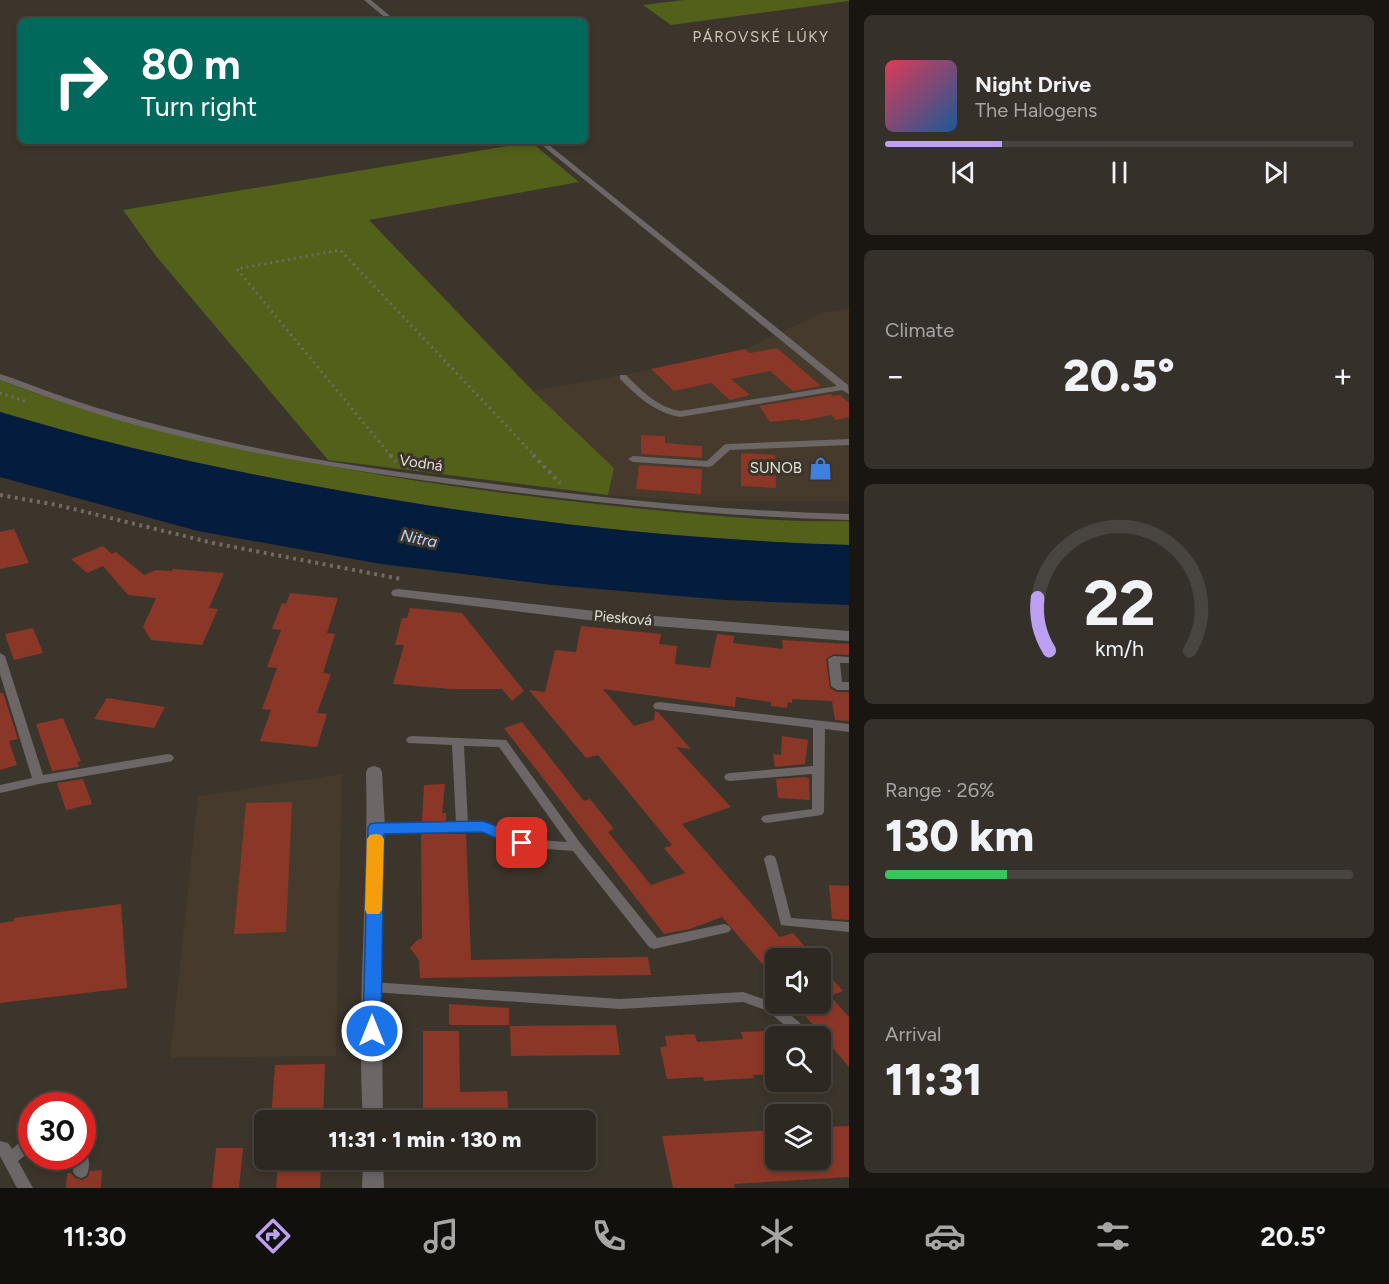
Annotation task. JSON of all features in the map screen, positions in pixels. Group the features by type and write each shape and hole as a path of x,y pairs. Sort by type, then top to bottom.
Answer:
{"street":[{"name":"Piesková","path":"398,593 604,616 849,636"},
{"path":"373,1110 372,987 376,828 374,772"},
{"path":"373,1170 373,1188"}],"lane":[{"path":"367,0 389,18"},
{"path":"544,144 847,389"},
{"name":"Vodná","path":"0,377 48,396 145,424 224,442 408,477 747,515 849,517"},
{"path":"623,377 648,402 668,413 680,414 847,389"},
{"path":"633,459 709,464 727,447 849,442"},
{"path":"0,656 39,780"},
{"path":"849,660 834,659 837,686 849,686"},
{"path":"659,706 849,728"},
{"path":"767,819 818,812 819,724"},
{"path":"412,740 502,743 577,847 654,944 724,929"},
{"path":"458,742 462,827"},
{"path":"0,789 168,758"},
{"path":"730,777 819,769"},
{"path":"376,828 483,827 522,843 577,847"},
{"path":"770,859 786,921 849,927"},
{"path":"372,987 620,1004 743,997 772,1007 794,1026"},
{"path":"0,1147 3,1147 24,1188"},
{"path":"10,1159 18,1152"}],"path":[{"path":"408,477 237,268 340,250 573,497"},
{"path":"0,495 45,502 149,529 273,555 409,580"}],"shaded area":[{"path":"849,309 849,501 692,501 608,495 614,468 533,391 733,355 824,312"},
{"path":"342,774 336,1056 170,1058 198,796"}],"green space":[{"path":"684,0 849,1 671,25 643,5"},
{"path":"519,144 533,144 579,182 369,220 533,391 614,468 608,495 328,460 156,256 123,210"},
{"path":"0,380 61,402 154,428 248,450 381,475 515,494 666,511 758,519 849,521 849,545 719,538 589,527 396,500 206,465 123,446 0,412"}],"water":[{"name":"Nitra","path":"0,412 82,435 206,465 396,500 589,527 719,538 849,545 849,605 726,600 552,585 381,564 198,531 0,477"}],"building":[{"path":"777,348 821,386 793,391 770,371 731,379 750,395 730,400 711,383 674,391 651,369 745,349 750,353"},
{"path":"831,394 840,395 849,403 849,417 836,420 831,415 801,421 799,419 770,422 759,406"},
{"path":"641,435 665,436 665,443 702,446 702,458 641,454"},
{"path":"741,453 775,455 776,488 741,486"},
{"path":"639,465 702,469 701,494 636,489"},
{"path":"14,529 29,563 0,569 0,532"},
{"path":"103,546 112,554 116,552 144,575 156,570 172,571 173,569 224,573 209,608 218,609 202,645 151,640 143,627 156,598 128,595 103,566 87,573 71,559"},
{"path":"290,593 338,598 327,633 335,634 323,673 331,674 317,713 327,714 317,747 260,741 271,710 262,709 277,668 267,667 281,630 272,629 282,603 286,604"},
{"path":"410,608 462,613 524,691 512,701 502,689 451,689 393,684 404,645 395,645 402,618 407,618"},
{"path":"581,626 661,634 659,644 677,646 675,664 710,668 717,634 734,636 733,643 783,649 782,640 849,644 849,655 834,654 826,659 830,688 837,692 849,692 849,721 835,720 832,701 792,699 792,703 788,702 787,708 771,706 771,702 736,697 735,707 603,689 634,726 654,720 655,711 658,712 691,749 676,747 731,807 682,824 780,937 793,933 806,948 765,948 765,967 722,917 690,929 664,934 504,728 522,722 584,801 590,799 614,829 608,832 651,885 685,873 664,848 672,845 598,755 586,758 529,690 545,692 555,650 576,652"},
{"path":"33,628 43,653 14,660 5,634"},
{"path":"0,693 3,693 18,739 9,741 17,765 0,770"},
{"path":"107,698 165,707 154,728 94,719"},
{"path":"63,718 81,761 77,762 79,767 52,771 36,724"},
{"path":"782,736 808,740 805,764 775,767 773,754 781,755"},
{"path":"809,778 810,800 778,798 776,779"},
{"path":"83,779 92,804 66,810 57,783"},
{"path":"445,784 442,813 446,813 446,821 422,821 424,785"},
{"path":"292,802 286,932 234,934 246,803"},
{"path":"421,833 466,834 471,960 648,957 651,975 420,978 419,960 410,948 422,938"},
{"path":"829,885 849,886 849,920 832,919"},
{"path":"121,904 127,988 0,1003 0,923 14,921 14,918"},
{"path":"831,977 843,991 831,996"},
{"path":"831,997 849,1017 849,1067 831,1046 831,1026 814,1026 804,1014 831,1014"},
{"path":"449,1004 509,1008 509,1025 449,1025"},
{"path":"616,1025 620,1055 511,1056 510,1026"},
{"path":"423,1031 459,1031 460,1092 507,1091 508,1110 423,1110"},
{"path":"765,1031 765,1074 753,1075 754,1078 704,1081 703,1077 667,1079 660,1047 667,1046 665,1036 695,1034 697,1042 743,1039 741,1032"},
{"path":"325,1064 323,1110 272,1110 275,1065"},
{"path":"849,1126 849,1177 734,1184 735,1188 673,1188 662,1136 765,1131 765,1170 831,1170 831,1127"},
{"path":"216,1148 243,1148 239,1188 212,1188"},
{"path":"102,1170 101,1188 66,1188 67,1173 82,1180 88,1177 90,1171"},
{"path":"278,1170 321,1170 320,1188 276,1188"}],"slow traffic":[{"path":"373,910 376,839"}],"place":[{"name":"SUNOB","path":"820,468"}],"district":[{"name":"PÁROVSKÉ LÚKY","path":"761,37"}],"route":[{"path":"372,1031 376,828 483,827 522,843"}]}
